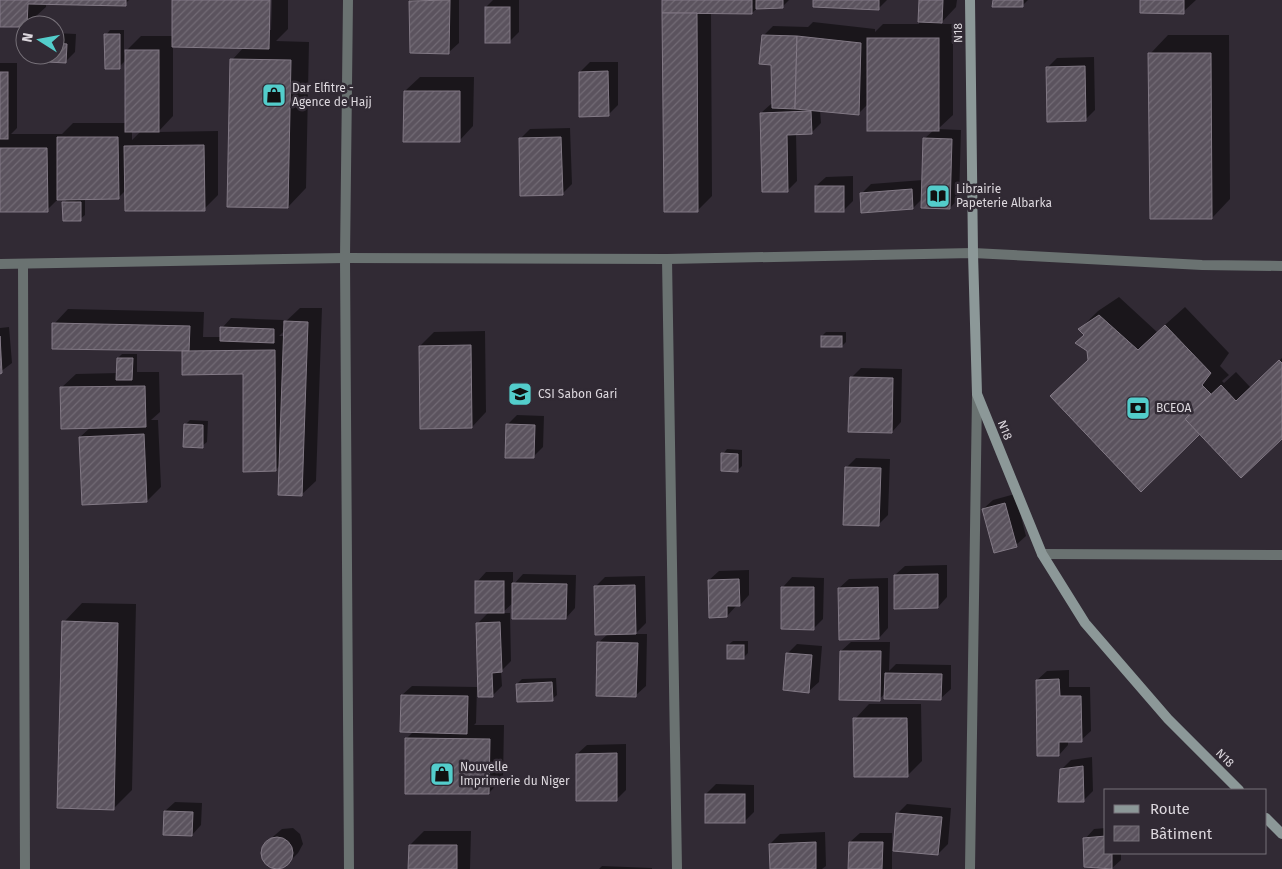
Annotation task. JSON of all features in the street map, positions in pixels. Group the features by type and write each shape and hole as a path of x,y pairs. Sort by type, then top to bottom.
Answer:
{"main road":[{"name":"N18","path":"970,0 977,394 1042,554 1085,623 1168,719 1238,789"},
{"path":"1267,819 1282,834"}],"street":[{"path":"348,0 346,258 349,869"},
{"path":"0,264 346,258 667,259 973,253 1202,265 1282,266"},
{"path":"667,259 677,869"},
{"path":"23,264 25,869"},
{"path":"970,869 977,394"},
{"path":"1042,554 1282,555"}],"building":[{"path":"0,0 126,0 126,6 28,4 27,15 15,15 15,27 0,27"},
{"path":"172,0 270,0 269,49 172,47"},
{"path":"450,0 449,54 410,53 409,1"},
{"path":"662,0 752,0 752,14 662,13"},
{"path":"756,0 783,0 783,8 756,9"},
{"path":"813,0 879,0 879,10 813,7"},
{"path":"919,0 943,0 942,23 918,22"},
{"path":"993,0 1023,0 1023,7 992,7"},
{"path":"1140,0 1184,0 1184,14 1140,13"},
{"path":"485,7 510,7 510,43 485,43"},
{"path":"662,13 697,13 698,212 664,212"},
{"path":"104,34 120,34 120,69 105,69"},
{"path":"762,35 797,36 795,109 772,108 771,65 759,64"},
{"path":"797,36 861,43 859,115 795,109"},
{"path":"867,38 939,38 939,131 867,131"},
{"path":"65,44 67,44 65,63"},
{"path":"125,50 159,50 159,132 125,132"},
{"path":"1148,53 1211,53 1212,219 1150,219"},
{"path":"230,59 291,60 288,208 227,207"},
{"path":"1085,66 1086,121 1047,122 1046,67"},
{"path":"608,71 609,116 579,117 579,72"},
{"path":"0,72 8,72 8,139 0,139"},
{"path":"404,91 460,91 460,142 403,142"},
{"path":"811,111 812,134 787,135 788,192 762,192 760,113"},
{"path":"57,137 118,137 119,199 57,200"},
{"path":"561,137 563,195 520,196 519,138"},
{"path":"923,138 952,139 950,209 921,208"},
{"path":"204,145 205,211 125,211 124,146"},
{"path":"0,148 47,148 48,212 0,212"},
{"path":"815,186 844,186 844,212 815,212"},
{"path":"912,189 913,209 861,213 860,193"},
{"path":"62,202 81,202 81,221 63,221"},
{"path":"1099,315 1138,350 1165,325 1211,373 1202,385 1211,394 1185,419 1200,434 1141,492 1050,396 1088,360 1087,351 1075,343 1084,335 1078,329"},
{"path":"284,321 308,322 302,496 278,495"},
{"path":"52,323 190,326 189,351 52,349"},
{"path":"220,327 274,329 274,343 220,341"},
{"path":"0,336 2,373 0,374"},
{"path":"821,336 842,336 842,347 821,347"},
{"path":"471,345 472,428 420,429 419,346"},
{"path":"275,350 276,471 243,472 243,374 182,375 182,351"},
{"path":"117,358 133,358 132,380 116,380"},
{"path":"1279,360 1282,363 1282,439 1241,478 1185,419 1221,385 1236,401"},
{"path":"850,377 893,378 892,433 848,432"},
{"path":"145,386 146,427 61,429 60,387"},
{"path":"184,424 203,425 203,448 183,447"},
{"path":"506,424 535,425 534,458 505,458"},
{"path":"144,434 147,502 82,505 79,437"},
{"path":"721,453 738,454 738,472 721,471"},
{"path":"845,467 881,468 879,526 843,525"},
{"path":"1005,503 1017,547 994,553 982,509"},
{"path":"938,574 938,608 894,609 894,575"},
{"path":"739,579 740,606 727,606 727,617 709,618 708,580"},
{"path":"475,581 504,581 504,613 475,613"},
{"path":"512,583 567,584 566,619 512,619"},
{"path":"635,585 636,634 595,635 594,586"},
{"path":"781,587 814,587 814,630 781,629"},
{"path":"878,587 879,639 839,640 838,588"},
{"path":"62,621 118,623 114,810 57,808"},
{"path":"500,622 502,672 492,673 493,697 478,697 476,623"},
{"path":"597,642 638,643 636,697 596,696"},
{"path":"727,645 744,645 744,659 727,659"},
{"path":"840,651 881,651 880,701 839,700"},
{"path":"786,653 812,655 809,693 783,690"},
{"path":"885,673 942,674 941,700 884,699"},
{"path":"1059,679 1060,696 1081,696 1082,742 1059,742 1059,756 1037,756 1036,680"},
{"path":"552,682 553,701 517,702 516,684"},
{"path":"401,695 468,696 467,734 400,732"},
{"path":"853,718 907,718 908,777 854,777"},
{"path":"405,738 490,739 489,794 405,794"},
{"path":"617,753 617,801 576,801 576,754"},
{"path":"1083,766 1084,802 1058,802 1060,769"},
{"path":"705,794 745,794 745,823 705,823"},
{"path":"164,811 193,812 192,836 163,835"},
{"path":"896,813 942,817 938,855 893,851"},
{"path":"1104,836 1104,854 1112,854 1112,869 1084,867 1083,838"},
{"path":"277,837 283,838 288,842 292,847 292,859 288,864 283,868 277,869 271,868 266,864 262,859 261,853 262,847 266,842 271,838"},
{"path":"816,842 816,869 770,869 769,844"},
{"path":"849,842 883,842 882,869 848,869"},
{"path":"409,845 457,845 457,869 408,869"}],"place":[{"name":"Dar Elfitre - Agence de Hajj","path":"274,95"},
{"name":"Librairie Papeterie Albarka","path":"938,196"},
{"name":"CSI Sabon Gari","path":"520,394"},
{"name":"BCEOA","path":"1138,408"},
{"name":"Nouvelle Imprimerie du Niger","path":"442,774"}]}
